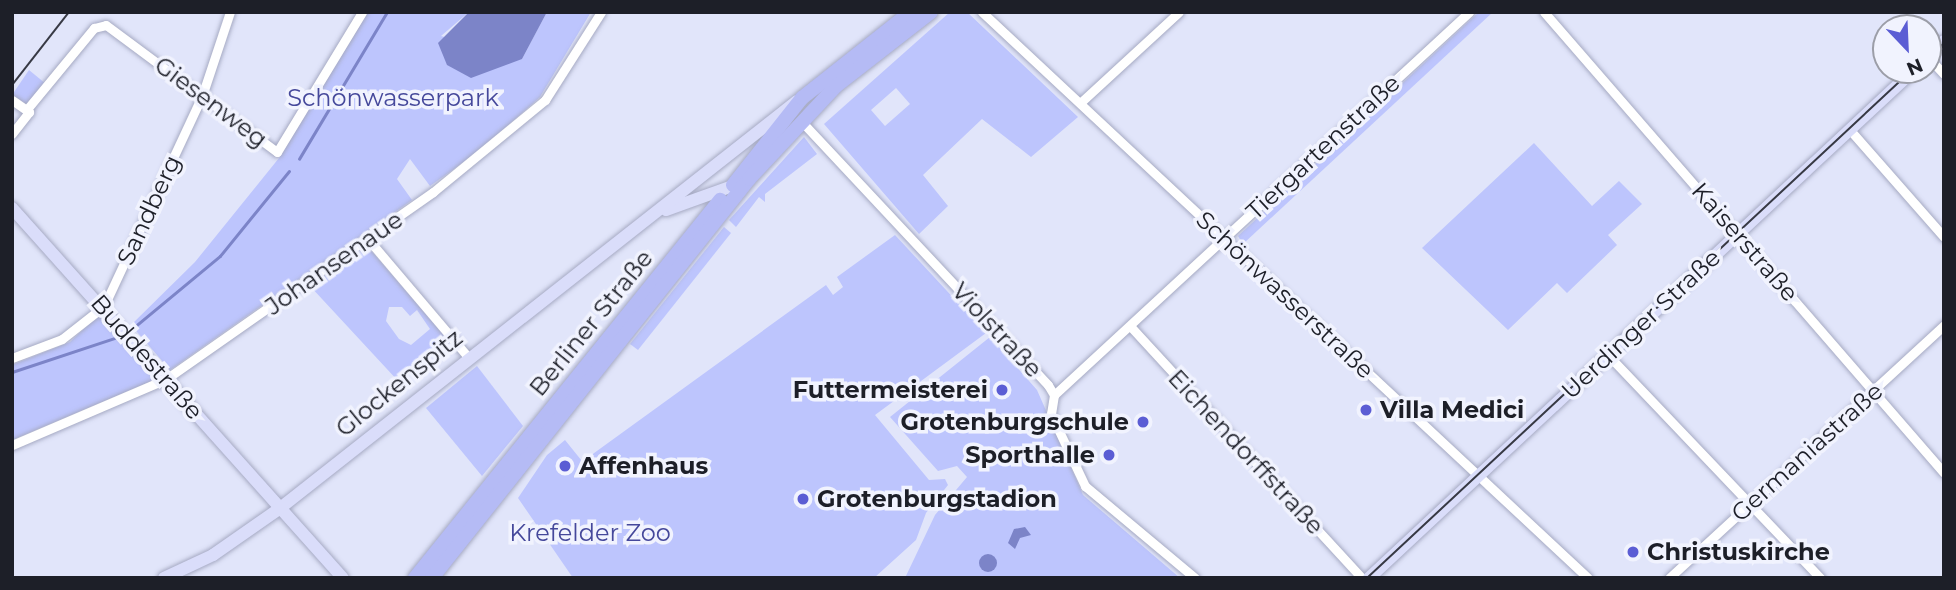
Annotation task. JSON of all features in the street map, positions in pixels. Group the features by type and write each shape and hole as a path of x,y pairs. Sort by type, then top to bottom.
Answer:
{"main road":[{"name":"Glockenspitz","path":"164,578 213,555 279,509 468,357 911,12"},
{"path":"802,122 836,86 931,12"},
{"name":"Uerdinger Straße","path":"1369,578 1899,84"},
{"name":"Berliner Straße","path":"415,578 802,97"},
{"name":"Berliner Straße","path":"432,578 750,179 802,122"},
{"name":"Glockenspitz","path":"655,214 750,179"},
{"name":"Buddestraße","path":"12,208 104,306 279,509 343,578"}],"street":[{"name":"Sandberg","path":"12,358 62,340 104,306 202,96 230,12"},
{"name":"Giesenweg","path":"12,134 28,108 94,28 106,25 277,152 362,12"},
{"name":"Johansenaue","path":"12,445 166,379 481,157 545,100 601,12"},
{"name":"Schönwasserstraße","path":"982,12 1588,578"},
{"path":"1080,103 1179,12"},
{"name":"Tiergartenstraße","path":"1054,396 1469,12"},
{"name":"Kaiserstraße","path":"1544,12 1739,233 1944,473"},
{"path":"12,100 28,108"},
{"name":"Violstraße","path":"802,122 1054,396 1051,414 1085,485 1195,578"},
{"path":"1850,130 1944,237"},
{"path":"368,239 468,357"},
{"name":"Germaniastraße","path":"1670,578 1944,325"},
{"name":"Eichendorffstraße","path":"1131,327 1362,578"},
{"path":"1608,355 1820,578"}],"green space":[{"name":"Schönwasserpark","path":"368,12 469,12 441,36 522,59 547,12 591,12 540,97 479,151 430,186 410,159 397,179 412,200 170,370 131,325 195,262 279,158"},
{"path":"950,12 967,12 1078,117 1031,157 982,119 923,175 948,206 919,234 824,124","holes":["896,88 910,104 885,126 871,110"]},
{"path":"1479,12 1493,12 1243,244 1238,236"},
{"path":"29,70 46,84 28,105 12,95"},
{"path":"804,137 817,154 765,194 765,202 759,197 736,227 729,220"},
{"path":"1534,143 1592,206 1619,181 1642,204 1608,235 1617,245 1567,293 1557,283 1508,330 1422,248"},
{"path":"724,227 731,233 638,350 630,344"},
{"name":"Krefelder Zoo","path":"895,235 986,333 875,415 929,480 945,479 948,485 926,513 916,540 874,578 573,578 518,498 547,455 565,440 590,471 597,465 590,456 826,285 833,295 843,287 837,277"},
{"path":"367,246 450,342 399,382 310,286","holes":["389,307 402,307 410,316 417,310 430,329 411,345 399,339 386,321"]},
{"path":"102,312 161,377 12,440 12,365 70,342"},
{"path":"990,337 1037,390 1083,495 1180,578 905,578 935,515 967,477 957,466 938,471 890,417"},
{"path":"477,366 523,426 482,476 426,408"}],"shaded area":[{"path":"469,12 547,12 522,59 471,78 447,65 438,43"},
{"path":"1038,445 1045,447 1045,461 1038,463 1031,461 1029,454 1031,447"},
{"path":"1025,527 1031,535 1020,538 1015,549 1008,543 1014,529"},
{"path":"988,554 994,557 997,563 994,569 988,572 982,569 979,563 982,557"}],"waterway":[{"path":"299,159 387,12"},
{"path":"132,329 220,256 289,171"},
{"path":"12,372 115,338"}],"tram line":[{"path":"12,85 69,12"},
{"path":"1367,578 1897,84"}],"place":[{"name":"Futtermeisterei","path":"1002,390"},
{"name":"Villa Medici","path":"1366,410"},
{"name":"Grotenburgschule","path":"1143,422"},
{"name":"Sporthalle","path":"1109,455"},
{"name":"Affenhaus","path":"565,466"},
{"name":"Grotenburgstadion","path":"803,499"},
{"name":"Christuskirche","path":"1633,552"}]}
